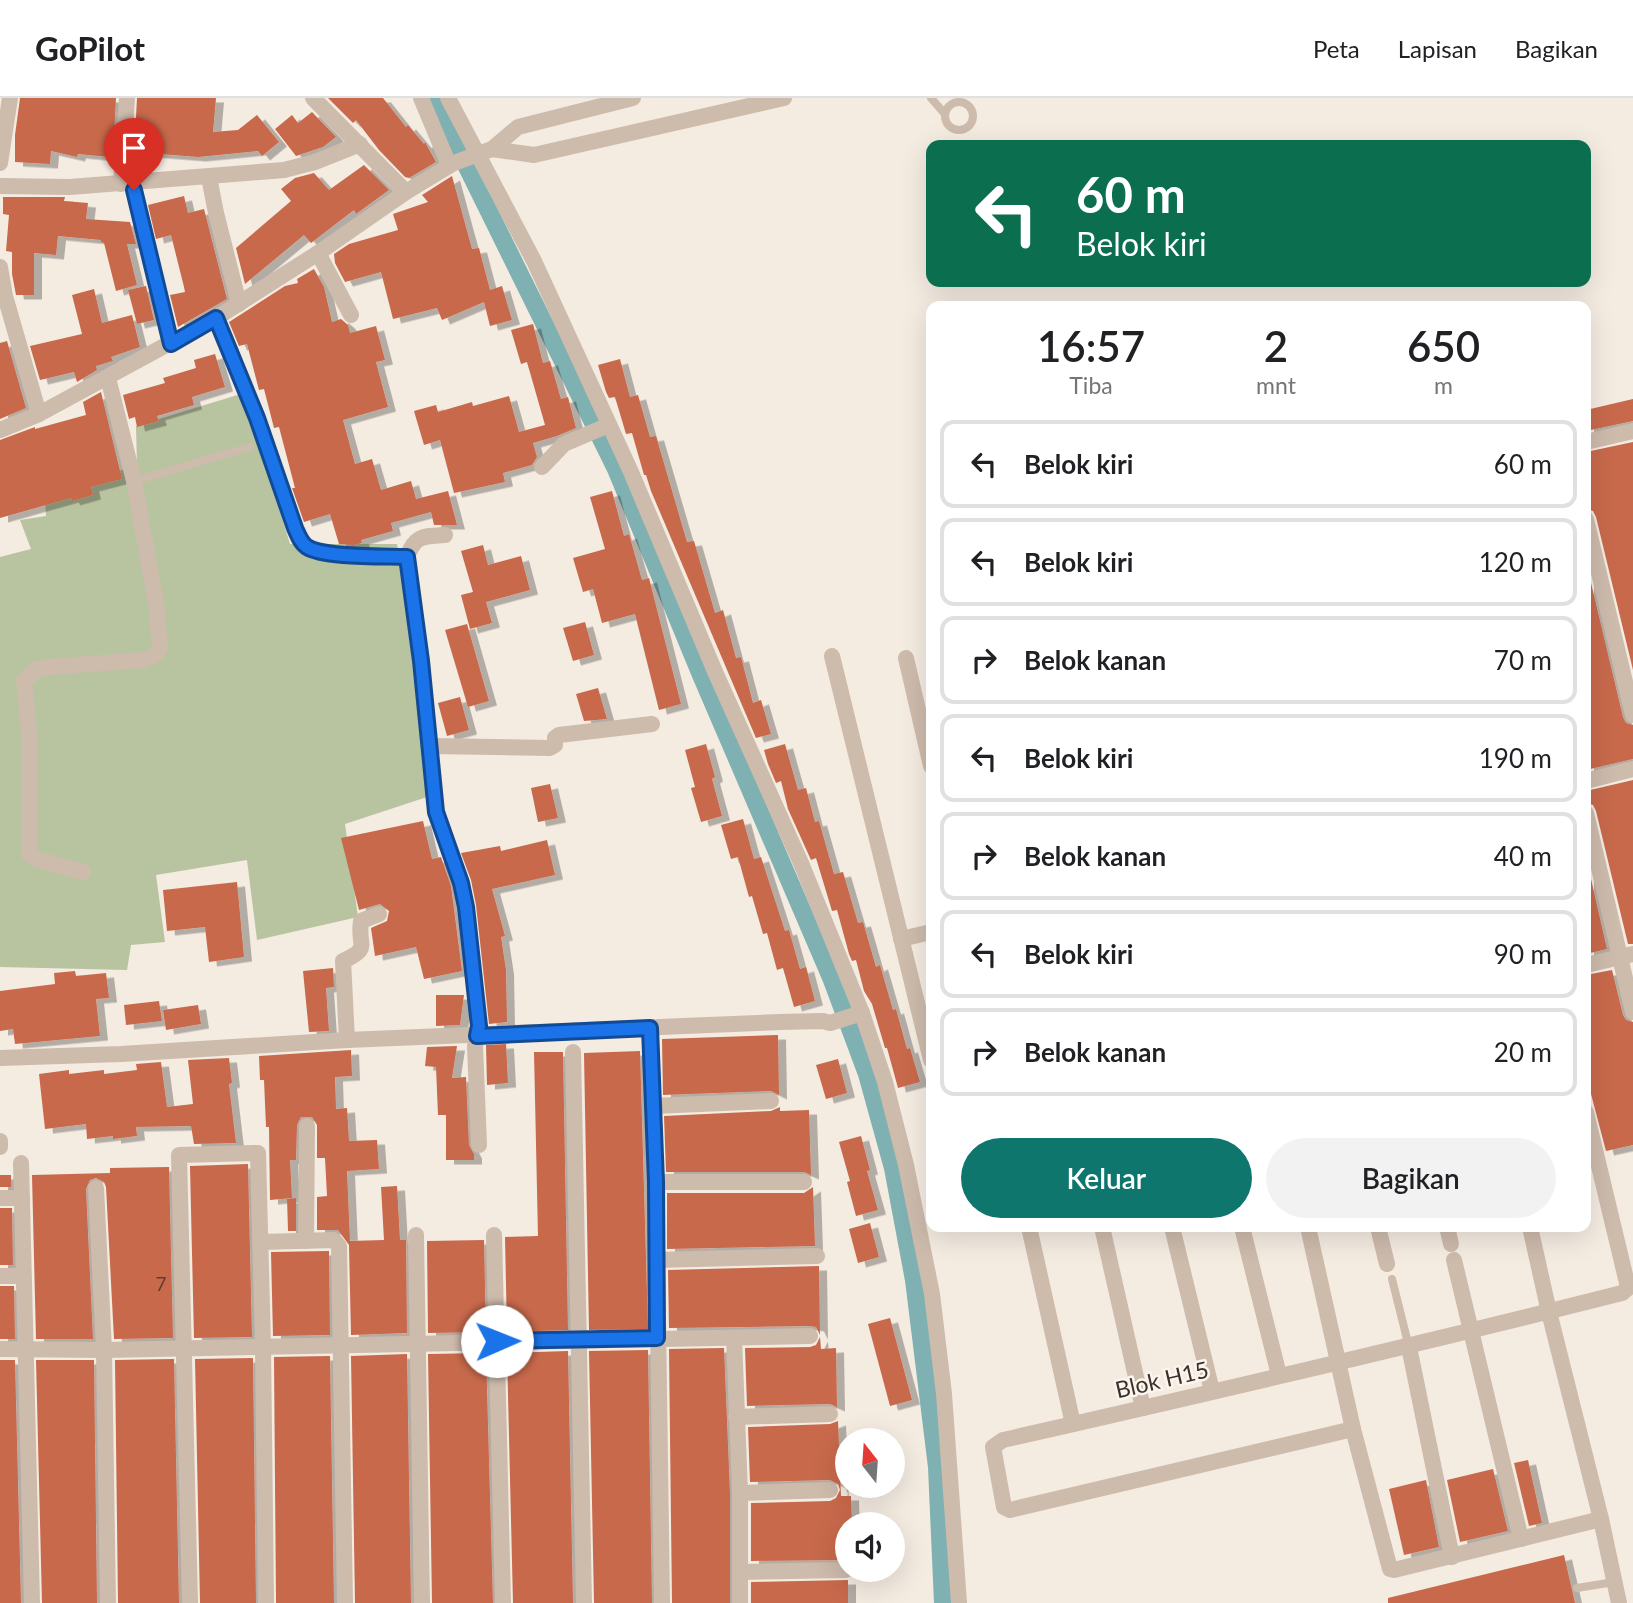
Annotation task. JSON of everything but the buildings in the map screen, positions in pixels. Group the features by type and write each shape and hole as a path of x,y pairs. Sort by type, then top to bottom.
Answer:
{"street":[{"path":"0,163 10,98"},
{"path":"127,98 127,184 171,344"},
{"path":"313,98 406,192"},
{"path":"421,98 451,164"},
{"path":"449,98 534,261 801,863 857,1015 885,1082 906,1165 932,1294 944,1394 959,1603"},
{"path":"480,153 534,155 598,124 633,98"},
{"path":"0,430 40,414 216,318 318,253 406,192 451,164 480,153 518,127 557,115 598,124 778,99"},
{"path":"0,187 127,184 284,170 315,162 358,145"},
{"path":"209,177 239,304"},
{"path":"318,253 351,315"},
{"path":"0,267 5,296 40,414"},
{"path":"216,318 257,418 295,528 304,545 332,553 407,557"},
{"path":"83,872 36,859 29,854 30,741 24,681 37,669 144,660 155,656 160,648 156,603 134,481 108,378"},
{"path":"542,467 564,444 606,426"},
{"path":"1591,441 1633,431"},
{"path":"445,534 421,537 411,545 407,557 436,812 461,883 466,907 479,1026 475,1046 479,1145"},
{"path":"1591,540 1633,715"},
{"path":"832,656 926,1040"},
{"path":"906,658 926,744"},
{"path":"429,746 550,748 559,734 652,724"},
{"path":"1591,779 1633,769"},
{"path":"1591,831 1626,955 1633,1012"},
{"path":"347,1040 343,961 358,956 361,951 361,921 379,914"},
{"path":"901,939 926,933"},
{"path":"1591,964 1626,955"},
{"path":"0,1058 188,1051 347,1040 780,1022 830,1023 857,1015"},
{"path":"650,1028 656,1182 662,1603"},
{"path":"573,1052 584,1603"},
{"path":"653,1106 771,1101"},
{"path":"306,1241 307,1126"},
{"name":"Blok H15","path":"1353,1429 1010,1510 1004,1507 993,1447 996,1443 1073,1424 1472,1332 1622,1293 1628,1288 1591,1133"},
{"path":"0,1141 1,1147"},
{"path":"190,1603 179,1155 258,1153 266,1603"},
{"path":"21,1163 32,1603"},
{"path":"656,1182 804,1182"},
{"path":"96,1188 104,1350 108,1603"},
{"path":"0,1198 22,1198"},
{"path":"1030,1232 1073,1424"},
{"path":"1103,1232 1143,1408"},
{"path":"1173,1232 1212,1391"},
{"path":"1243,1232 1279,1375"},
{"path":"1309,1232 1353,1429 1390,1569 1452,1557 1601,1519"},
{"path":"1379,1232 1390,1271"},
{"path":"1448,1232 1521,1539"},
{"path":"1531,1232 1619,1603"},
{"path":"416,1235 422,1603"},
{"path":"494,1235 503,1603"},
{"path":"260,1242 334,1240 338,1243 345,1603"},
{"path":"656,1260 817,1256"},
{"path":"0,1276 23,1276"},
{"path":"0,1349 104,1350 810,1336"},
{"path":"734,1338 740,1493 740,1603"},
{"path":"1409,1347 1452,1557"},
{"path":"736,1417 830,1414"},
{"path":"740,1493 830,1490"},
{"path":"741,1572 835,1570"}],"lane":[{"path":"931,98 945,114"},
{"path":"956,100 964,103 972,112 971,124 966,128 954,129 946,120 947,108 956,100"},
{"path":"134,481 250,447"},
{"path":"1390,1271 1409,1347"},
{"path":"1577,1588 1614,1582"}],"green space":[{"path":"244,393 290,544 397,544 430,796 345,824 358,917 257,940 247,860 156,875 165,942 131,945 127,970 0,967 0,557 31,549 20,520 46,516 44,486 137,467 136,426"}],"waterway":[{"path":"433,98 616,469 832,980 867,1074 893,1168 914,1280 937,1467 943,1603"}],"route":[{"path":"134,190 171,344 216,318 257,418 295,528 304,545 332,553 407,557 421,661 436,812 461,883 466,907 479,1026 477,1036 650,1028 656,1182 657,1338 497,1341"}]}
